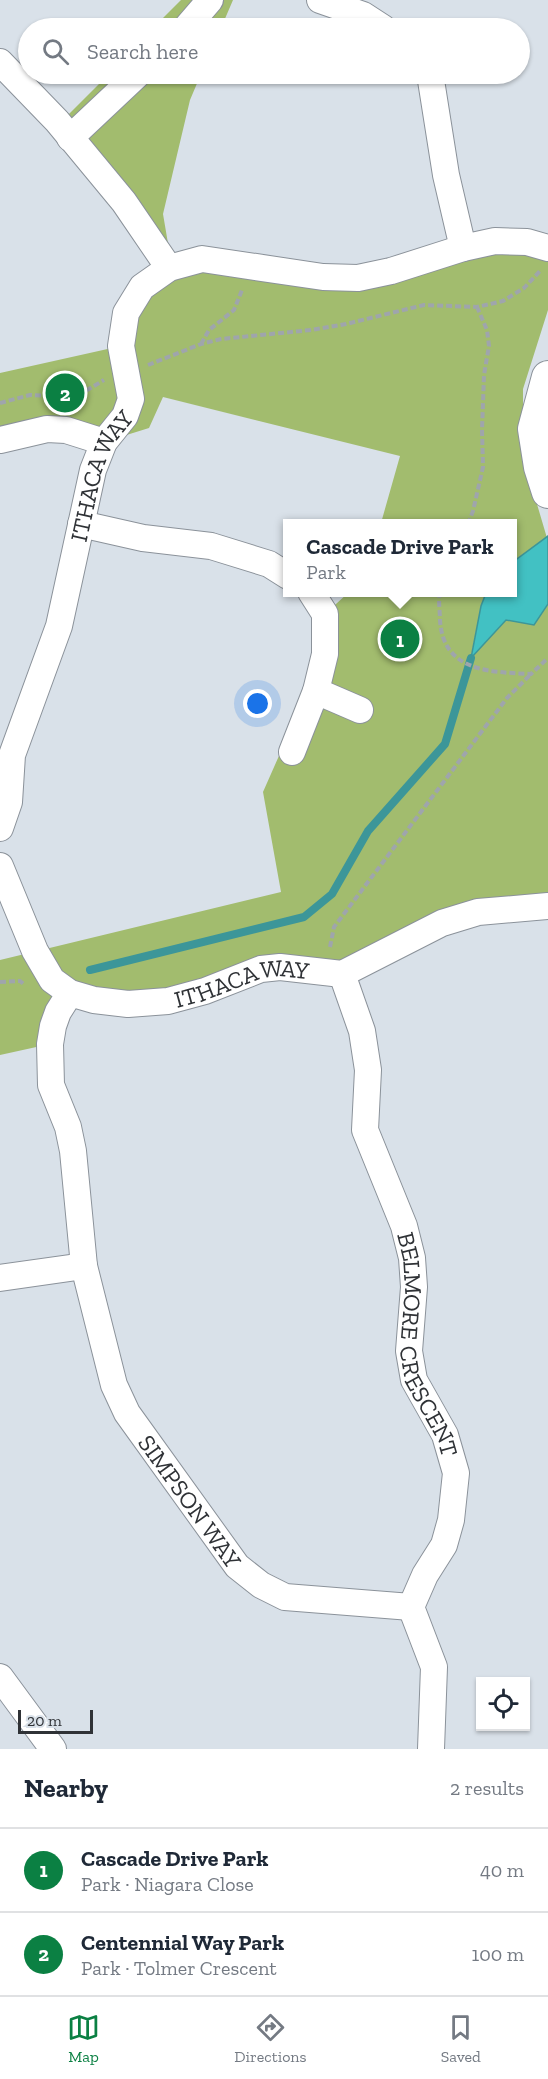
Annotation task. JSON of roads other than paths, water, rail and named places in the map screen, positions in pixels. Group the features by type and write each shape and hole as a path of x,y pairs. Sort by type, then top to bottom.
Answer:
{"street":[{"path":"195,18 210,0"},
{"path":"320,0 368,18"},
{"path":"0,62 18,82"},
{"path":"20,84 124,202 169,268"},
{"path":"70,138 127,84"},
{"path":"432,84 446,175 463,248"},
{"name":"ITHACA WAY","path":"0,828 9,802 12,755 58,626 93,470 104,442 125,417 131,399 121,346 126,313 142,287 169,268 202,259 323,277 358,278 391,271 463,248 495,241 527,242 546,257"},
{"path":"544,480 534,429 547,381"},
{"path":"0,440 48,429 66,430 104,442"},
{"path":"81,524 143,538 211,546 269,564 283,573"},
{"path":"292,752 316,691 325,654 325,614 314,597"},
{"path":"316,691 360,710"},
{"name":"ITHACA WAY","path":"0,866 35,951 52,980 70,993 94,1000 128,1004 168,1001 205,991 261,969 280,967 333,973 442,923 478,912 548,906"},
{"name":"BELMORE CRESCENT","path":"333,973 362,1031 368,1070 365,1130 404,1226 412,1258 414,1287 409,1351 414,1380 446,1435 456,1473 451,1520 444,1545 425,1575 411,1606"},
{"name":"SIMPSON WAY","path":"70,993 58,1012 53,1026 50,1044 51,1085 68,1126 73,1150 84,1266 114,1385 127,1413 237,1566 261,1585 285,1597 411,1606"},
{"path":"0,1278 84,1266"},
{"path":"411,1606 434,1667 431,1749"},
{"path":"0,1677 53,1749"}],"water":[{"path":"548,536 548,604 534,625 506,620 471,658 484,597 517,597 517,559"}],"waterway":[{"path":"90,970 304,917 332,894 368,831 445,744 471,658"}],"place":[{"name":"Centennial Way Park","path":"65,393"},
{"name":"Cascade Drive Park","path":"400,639"}]}
